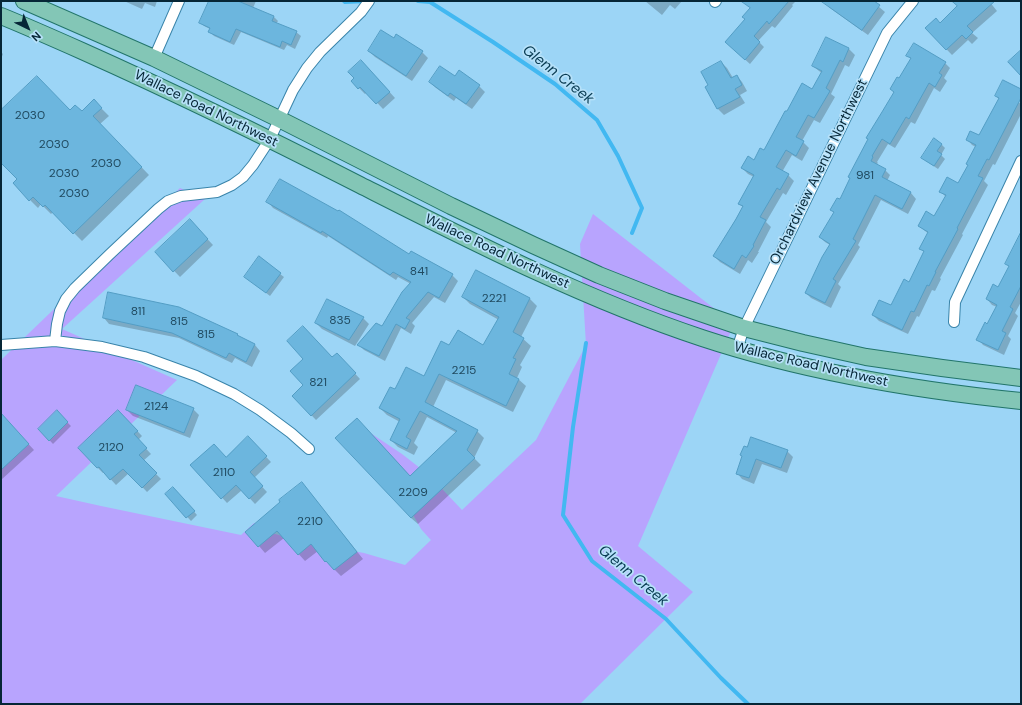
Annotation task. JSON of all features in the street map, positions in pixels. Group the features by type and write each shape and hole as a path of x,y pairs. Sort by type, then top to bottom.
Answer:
{"main road":[{"name":"Wallace Road Northwest","path":"24,1 154,58 452,206 599,275 664,301 744,328 866,357 1021,378"},
{"name":"Wallace Road Northwest","path":"1,16 134,74 270,139 440,226 589,295 701,338 783,362 841,375 936,391 1021,401"}],"street":[{"path":"154,58 179,1"},
{"path":"54,341 60,311 66,299 75,288 158,209 168,201 181,196 217,192 232,185 243,177 270,139 293,90 307,68 320,52 361,12 369,1"},
{"name":"Orchardview Avenue Northwest","path":"737,349 744,328 887,33 911,2"},
{"path":"954,322 955,302 1021,161"},
{"path":"1,345 54,341 102,348 144,357 196,376 234,394 260,410 291,433 309,450"}],"shaded area":[{"path":"180,188 205,199 62,329 177,380 56,496 241,535 254,523 262,524 264,531 301,541 364,553 405,565 431,540 421,529 366,430 402,454 429,475 462,510 536,440 586,345 580,244 593,214 734,324 638,546 693,592 580,704 1,704 1,360"}],"building":[{"path":"209,1 238,1 274,16 272,21 297,31 291,45 282,41 280,47 236,29 230,42 208,32 210,28 199,23"},
{"path":"741,1 789,1 769,24 767,21 754,36 760,42 745,60 725,42 745,19 742,17 750,8"},
{"path":"821,1 874,1 880,5 862,30"},
{"path":"952,1 995,1 967,26 973,32 966,39 962,35 946,50 925,28 936,18 940,23 957,6"},
{"path":"381,30 394,38 396,34 423,51 406,76 368,51"},
{"path":"826,37 849,48 843,62 840,60 826,88 830,91 814,118 808,115 796,137 804,141 796,156 786,150 776,167 789,174 780,190 777,188 760,217 766,220 753,245 754,246 746,258 742,255 734,269 713,256 743,206 738,204 754,175 741,168 748,156 754,160 760,148 764,150 802,83 812,89 822,71 812,66"},
{"path":"914,43 946,62 939,73 942,75 935,87 929,83 909,119 906,117 890,144 882,139 872,156 871,161 886,169 882,177 911,192 902,209 875,195 853,239 856,241 833,279 836,281 825,303 805,293 822,257 830,244 819,237 834,212 830,210 837,198 840,199 850,178 848,177 868,139 866,138 894,92 890,89 897,77 899,78 911,58 906,56"},
{"path":"1021,50 1021,76 1008,62"},
{"path":"361,60 390,92 376,104 360,87 358,89 351,81 354,78 348,72"},
{"path":"721,61 731,78 737,75 742,85 735,89 740,97 717,109 705,87 708,85 701,72"},
{"path":"440,66 455,76 459,70 480,85 466,104 450,93 448,96 429,82"},
{"path":"37,76 70,110 75,105 82,111 94,99 102,108 93,116 142,167 73,234 45,205 43,207 33,197 29,201 13,183 17,179 1,163 1,110"},
{"path":"1003,80 1021,89 1021,98 989,160 987,159 978,176 983,178 929,286 927,285 914,312 911,311 902,330 872,315 879,300 891,305 904,279 909,282 924,251 919,249 928,232 918,226 926,211 934,216 946,195 939,192 947,177 958,183 968,165 966,164 976,145 966,140 970,131 979,135 999,98 995,96"},
{"path":"934,138 942,144 937,151 942,154 934,166 921,158"},
{"path":"280,179 338,211 339,210 409,254 411,251 453,274 439,298 428,292 406,318 410,320 405,329 396,324 379,356 357,345 376,323 382,326 402,292 411,282 393,272 390,275 322,231 321,233 266,202"},
{"path":"190,219 208,239 173,272 155,252"},
{"path":"1021,232 1021,286 1010,307 1013,309 1002,331 1006,333 998,350 976,340 985,322 987,324 997,305 986,299 993,284 998,287 1009,266 1005,264"},
{"path":"259,256 281,273 266,293 244,277"},
{"path":"476,270 530,298 513,332 524,338 513,358 516,359 509,374 519,379 506,406 439,374 425,402 478,430 467,450 475,458 411,518 335,438 357,418 410,476 457,431 420,411 406,437 411,440 407,449 390,440 400,419 379,408 390,387 395,389 406,367 424,376 441,341 449,345 458,330 483,345 499,317 462,297"},
{"path":"108,292 179,307 238,334 237,335 255,344 246,362 229,353 226,358 172,333 103,318"},
{"path":"327,299 364,317 349,340 315,323"},
{"path":"303,326 332,357 337,353 356,373 311,416 292,396 303,385 290,371 303,359 287,341"},
{"path":"136,385 194,408 184,433 126,410"},
{"path":"57,410 68,422 49,441 38,429"},
{"path":"118,410 138,431 134,434 147,448 139,455 157,473 142,488 123,469 110,480 99,467 97,468 78,448"},
{"path":"1,413 29,444 1,470"},
{"path":"248,436 267,456 250,472 263,486 249,499 236,485 221,499 190,465 214,444 226,457"},
{"path":"751,437 788,450 781,468 756,459 749,478 736,474 742,456 740,455 744,446 747,447"},
{"path":"302,482 357,552 334,570 326,561 325,562 311,544 298,555 277,531 258,547 245,532 280,502 279,500"},
{"path":"173,487 195,511 186,518 165,494"}],"waterway":[{"name":"Glenn Creek","path":"344,1 367,1"},
{"name":"Glenn Creek","path":"418,1 430,2 493,42 555,84 597,120 618,156 642,208 632,233"},
{"name":"Glenn Creek","path":"586,343 573,427 563,515 592,561 666,619 721,678 748,704"}]}
